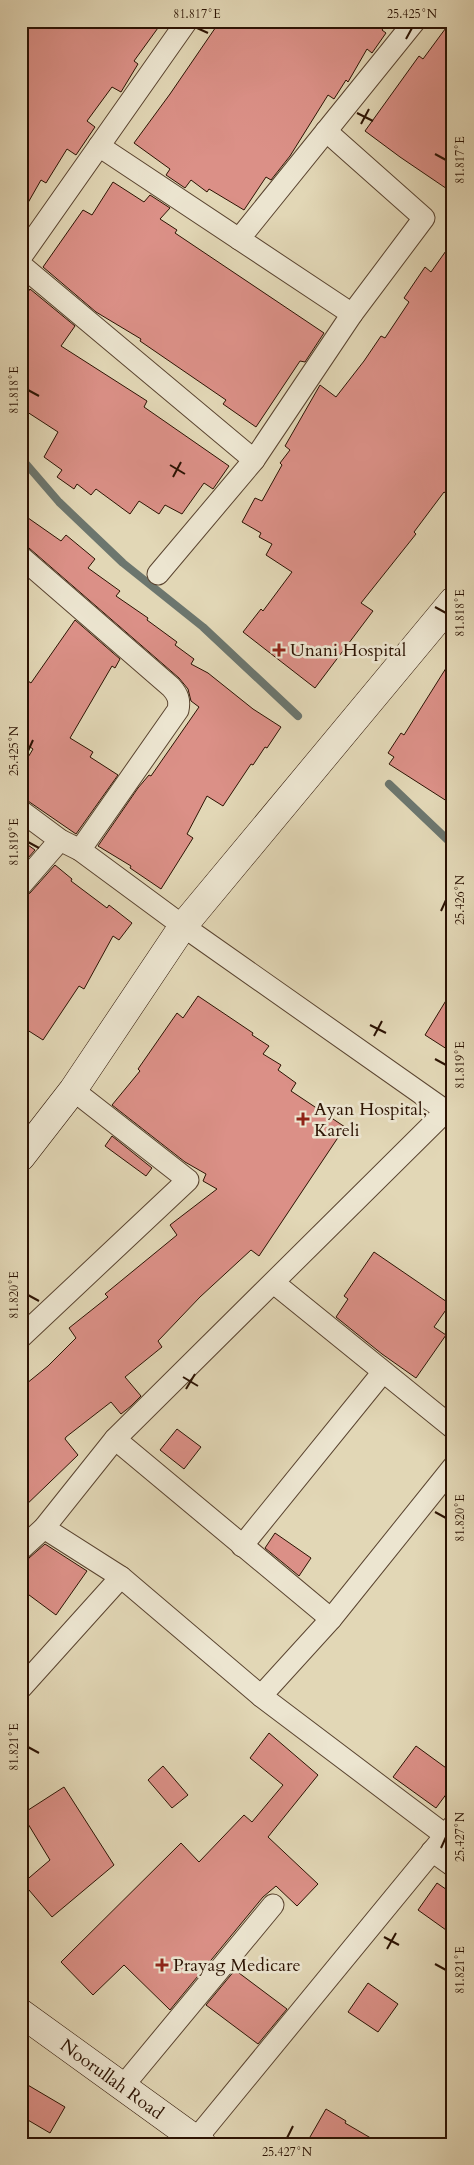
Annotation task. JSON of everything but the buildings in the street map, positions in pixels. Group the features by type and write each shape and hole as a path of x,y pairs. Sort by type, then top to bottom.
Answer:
{"main road":[{"path":"21,1157 73,1090 183,926 453,601"},
{"name":"Noorullah Road","path":"22,2017 199,2141"}],"street":[{"path":"21,256 187,21"},
{"path":"239,239 415,21"},
{"path":"158,574 254,460 352,314 424,218 326,132"},
{"path":"99,146 352,314"},
{"path":"21,265 254,460"},
{"path":"21,557 171,687 178,694 180,703 178,710 80,850"},
{"path":"21,811 60,840 80,850 183,926 449,1114 115,1440 44,1528 21,1549"},
{"path":"21,885 60,840"},
{"path":"21,1337 188,1180 73,1090"},
{"path":"274,1283 453,1428"},
{"path":"242,1546 383,1372"},
{"path":"115,1440 331,1619"},
{"path":"261,1696 331,1619 453,1467"},
{"path":"44,1528 121,1576 261,1696 449,1830 199,2141"},
{"path":"21,1688 121,1576"},
{"path":"432,1851 453,1866"},
{"path":"123,2086 273,1905"}],"waterway":[{"path":"21,458 59,502 123,563 203,627 298,716"},
{"path":"389,784 453,845"}],"place":[{"name":"Unani Hospital","path":"279,650"},
{"name":"Ayan Hospital, Kareli","path":"303,1119"},
{"name":"Prayag Medicare","path":"162,1965"}]}
